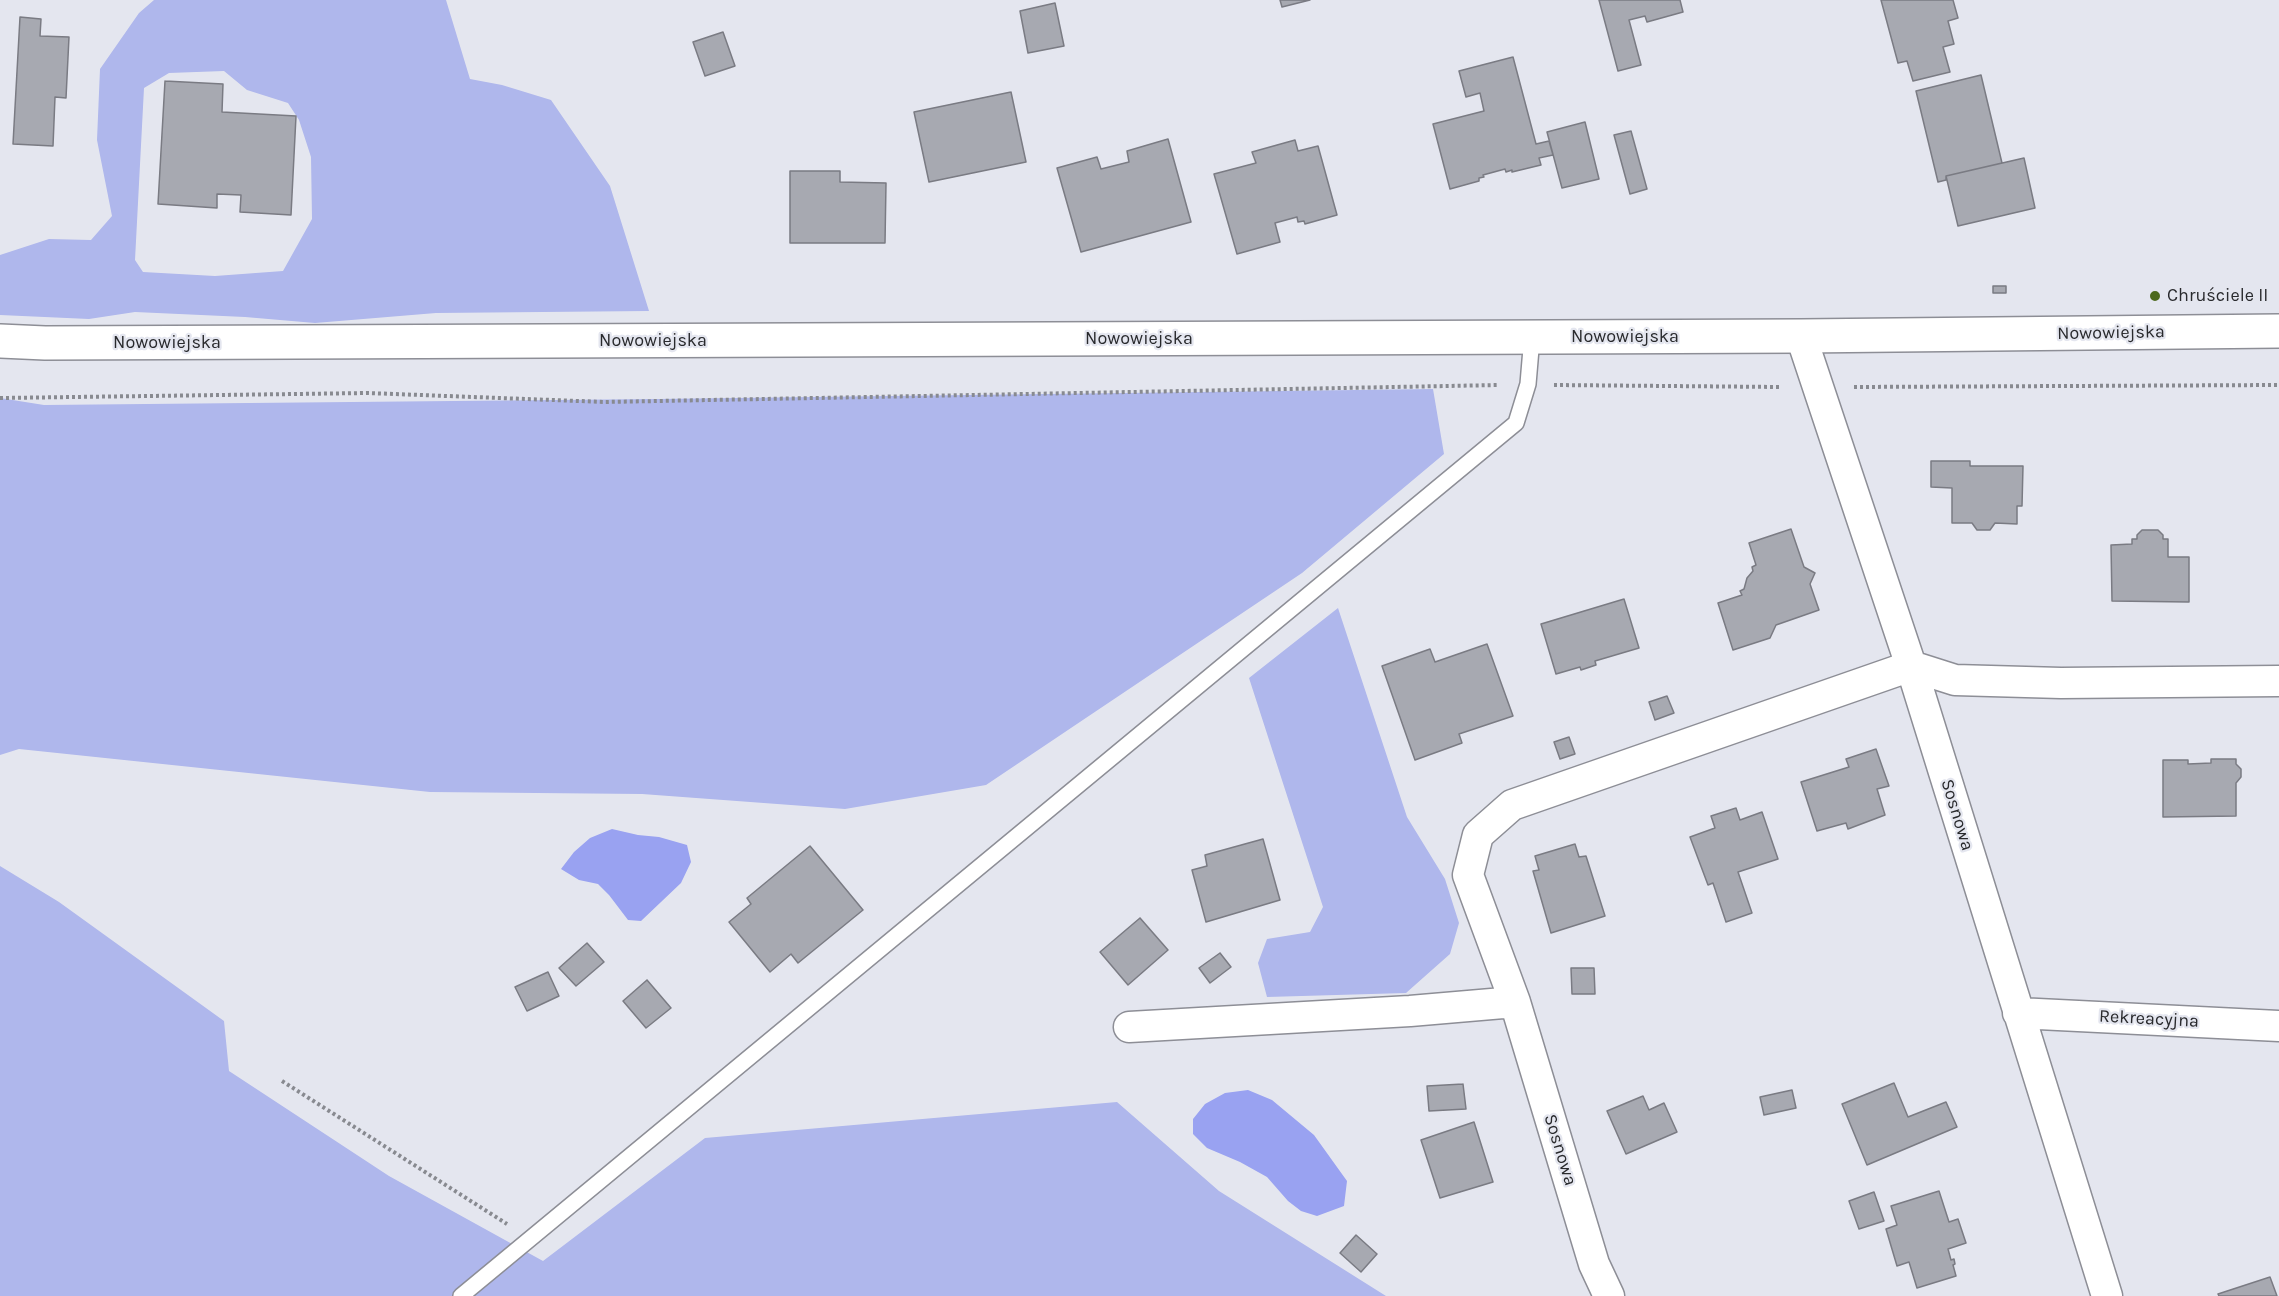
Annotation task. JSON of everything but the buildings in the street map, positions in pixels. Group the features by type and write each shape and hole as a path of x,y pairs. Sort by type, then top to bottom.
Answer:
{"street":[{"name":"Nowowiejska","path":"0,340 45,343 1801,336 2279,331"},
{"name":"Sosnowa","path":"1801,336 1911,666 2107,1296"},
{"name":"Sosnowa","path":"1609,1296 1594,1264 1515,1002 1468,875 1478,835 1512,806 1911,666"},
{"path":"1911,666 1955,680 2061,683 2279,681"},
{"path":"1129,1027 1410,1011 1515,1002"},
{"name":"Rekreacyjna","path":"2018,1013 2279,1026"}],"lane":[{"path":"461,1296 1454,477 1516,423 1528,384 1532,337"}],"path":[{"path":"0,398 368,393 605,402 1528,384 1818,387 2279,385"},
{"path":"282,1081 531,1239"}],"shaded area":[{"path":"154,0 446,0 470,79 502,85 551,100 610,186 649,311 436,313 315,323 135,312 89,319 0,315 0,255 49,239 91,240 112,216 97,140 100,69 139,13","holes":["224,71 247,90 288,103 299,120 311,157 312,219 283,271 215,276 143,272 135,260 144,88 169,73"]},
{"path":"1433,389 1444,454 1302,573 986,785 845,809 642,794 430,792 19,749 0,755 0,398 44,405"},
{"path":"1338,608 1407,817 1445,879 1459,923 1450,954 1406,993 1267,997 1258,963 1267,939 1310,932 1323,907 1249,678"},
{"path":"612,829 659,837 687,845 691,862 681,883 641,921 628,920 598,884 579,880 561,869 574,852 590,838"},
{"path":"0,866 59,902 224,1021 229,1071 389,1176 543,1261 705,1138 1117,1102 1219,1191 1386,1296 0,1296"},
{"path":"1248,1090 1272,1100 1314,1135 1347,1181 1344,1206 1317,1216 1301,1211 1288,1201 1267,1177 1207,1148 1193,1134 1193,1119 1205,1104 1225,1093"}],"place":[{"name":"Chruściele II","path":"2155,296"}]}
